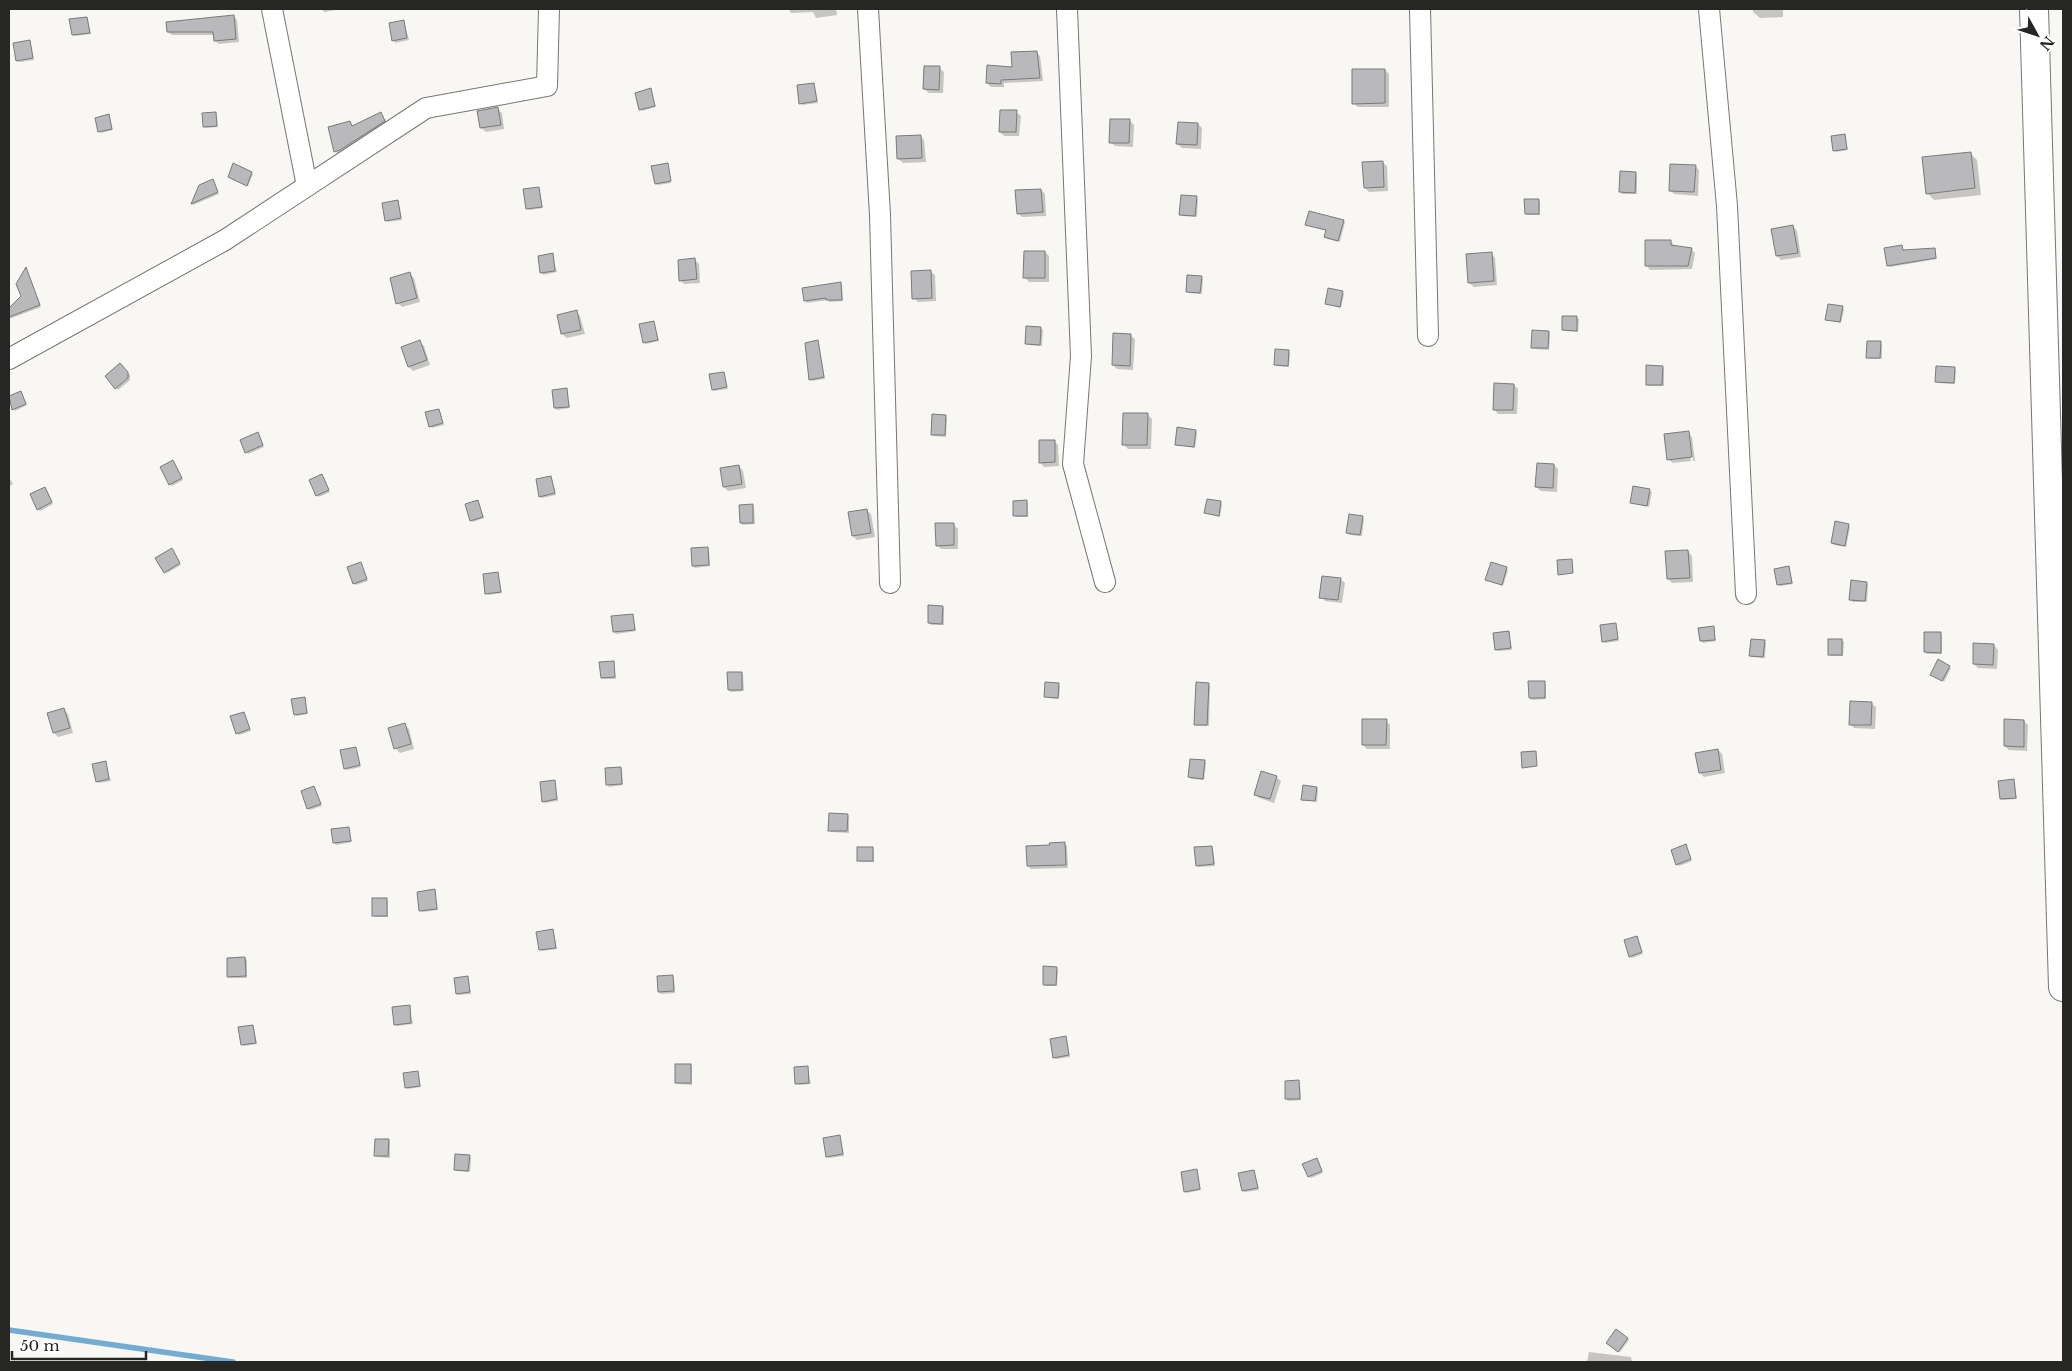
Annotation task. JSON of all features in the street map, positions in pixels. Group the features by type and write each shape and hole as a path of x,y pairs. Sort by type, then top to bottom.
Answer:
{"main road":[{"path":"2034,9 2063,986"}],"street":[{"path":"272,9 306,186"},
{"path":"9,358 225,240 426,108 547,86 549,9"},
{"path":"868,9 880,215 890,583"},
{"path":"1067,9 1081,356 1073,464 1105,582"},
{"path":"1420,9 1428,336"},
{"path":"1709,9 1727,206 1746,594"}],"building":[{"path":"234,15 236,39 214,41 213,32 167,32 166,22"},
{"path":"87,17 90,33 72,35 69,19"},
{"path":"404,20 407,38 392,41 389,23"},
{"path":"30,40 33,58 16,61 13,43"},
{"path":"1037,51 1040,78 1001,80 1001,84 986,83 987,65 1012,67 1011,52"},
{"path":"924,66 940,66 939,90 923,89"},
{"path":"1352,69 1385,69 1385,103 1352,104"},
{"path":"814,83 817,101 799,104 797,85"},
{"path":"651,88 655,106 639,110 635,93"},
{"path":"498,107 501,125 480,128 477,111"},
{"path":"1000,110 1017,110 1016,132 999,132"},
{"path":"216,112 217,126 203,127 202,113"},
{"path":"381,112 385,121 334,152 328,127 350,121 352,126"},
{"path":"109,114 112,129 98,132 95,118"},
{"path":"1110,119 1130,119 1129,143 1109,143"},
{"path":"1178,122 1198,123 1197,145 1176,144"},
{"path":"1845,134 1847,149 1833,151 1831,136"},
{"path":"921,135 922,158 897,159 896,136"},
{"path":"1971,152 1975,188 1926,194 1922,157"},
{"path":"1383,161 1384,187 1364,188 1362,162"},
{"path":"233,163 252,172 247,186 228,177"},
{"path":"668,163 671,181 655,184 651,166"},
{"path":"1670,164 1696,165 1694,192 1669,191"},
{"path":"1620,171 1636,172 1635,193 1619,192"},
{"path":"213,179 218,192 191,204 199,185"},
{"path":"539,187 542,207 526,209 523,189"},
{"path":"1041,189 1043,212 1017,214 1015,190"},
{"path":"1181,195 1197,196 1195,216 1179,215"},
{"path":"1524,199 1539,199 1539,214 1525,214"},
{"path":"398,200 401,218 385,221 382,203"},
{"path":"1309,211 1344,220 1338,241 1324,237 1326,230 1305,225"},
{"path":"1793,225 1798,253 1776,256 1771,229"},
{"path":"1645,240 1671,240 1671,245 1692,248 1688,266 1645,266"},
{"path":"1902,245 1903,250 1935,248 1936,258 1887,266 1884,248"},
{"path":"1024,251 1045,251 1045,278 1023,278"},
{"path":"1492,252 1494,281 1468,283 1466,254"},
{"path":"553,253 555,271 540,273 538,256"},
{"path":"695,258 697,279 679,281 678,260"},
{"path":"26,267 40,305 9,317 9,308 21,296 16,284"},
{"path":"931,270 932,298 912,299 911,271"},
{"path":"410,272 417,298 396,304 390,278"},
{"path":"1187,275 1202,276 1200,293 1186,292"},
{"path":"841,282 842,300 826,300 826,298 804,301 802,288"},
{"path":"1328,288 1343,291 1340,307 1325,304"},
{"path":"1828,304 1843,306 1840,322 1825,320"},
{"path":"577,310 581,330 561,334 557,315"},
{"path":"1562,316 1577,316 1577,331 1562,330"},
{"path":"654,321 658,340 643,343 639,324"},
{"path":"1026,326 1041,327 1040,345 1025,344"},
{"path":"1532,330 1549,331 1548,348 1531,348"},
{"path":"1113,333 1131,334 1130,366 1112,365"},
{"path":"420,340 427,360 408,367 401,347"},
{"path":"818,340 824,377 809,380 805,343"},
{"path":"1867,341 1881,341 1880,358 1866,358"},
{"path":"1275,349 1289,350 1288,366 1274,365"},
{"path":"120,363 128,372 128,378 115,389 105,376"},
{"path":"1646,365 1663,366 1662,385 1646,385"},
{"path":"1936,366 1955,367 1954,383 1935,382"},
{"path":"724,372 727,387 712,390 709,374"},
{"path":"1494,383 1514,384 1513,410 1493,410"},
{"path":"567,388 569,407 554,408 552,390"},
{"path":"21,391 26,404 12,410 9,396"},
{"path":"439,409 443,423 429,427 425,412"},
{"path":"1123,413 1148,413 1147,445 1122,445"},
{"path":"932,414 946,415 945,435 931,435"},
{"path":"1177,427 1196,430 1194,447 1175,445"},
{"path":"1689,431 1692,457 1667,460 1664,434"},
{"path":"258,432 263,445 245,453 240,440"},
{"path":"1039,440 1055,440 1055,462 1039,463"},
{"path":"173,460 182,478 169,485 160,467"},
{"path":"1537,463 1554,464 1553,488 1535,487"},
{"path":"739,465 742,484 723,487 720,468"},
{"path":"322,474 329,490 316,496 309,480"},
{"path":"551,476 555,493 539,497 536,479"},
{"path":"1633,486 1650,489 1647,506 1630,503"},
{"path":"45,487 52,502 37,510 30,494"},
{"path":"1207,499 1221,501 1219,516 1204,513"},
{"path":"478,500 483,517 470,521 465,504"},
{"path":"1027,500 1027,516 1013,516 1013,501"},
{"path":"753,504 753,523 740,523 739,505"},
{"path":"867,509 871,533 852,536 848,512"},
{"path":"1349,514 1363,516 1360,535 1346,533"},
{"path":"1835,521 1849,524 1845,546 1831,543"},
{"path":"935,523 954,523 954,545 936,546"},
{"path":"708,547 709,565 692,566 691,548"},
{"path":"172,548 180,563 164,573 155,558"},
{"path":"1688,550 1690,578 1667,579 1665,551"},
{"path":"1572,559 1573,573 1558,575 1557,560"},
{"path":"361,562 367,579 353,584 347,567"},
{"path":"1491,562 1507,567 1502,585 1485,580"},
{"path":"1789,566 1792,583 1777,585 1774,569"},
{"path":"498,572 501,592 485,594 483,574"},
{"path":"1322,576 1341,578 1338,600 1319,598"},
{"path":"1851,580 1867,582 1865,601 1849,600"},
{"path":"928,605 943,606 942,624 928,623"},
{"path":"633,614 635,630 613,632 611,616"},
{"path":"1616,623 1618,639 1602,642 1600,625"},
{"path":"1714,626 1715,640 1700,641 1698,628"},
{"path":"1509,631 1511,648 1495,650 1493,633"},
{"path":"1924,632 1941,632 1941,653 1924,652"},
{"path":"1751,639 1765,640 1763,657 1749,656"},
{"path":"1828,639 1842,639 1842,655 1828,655"},
{"path":"1973,643 1994,644 1993,665 1973,664"},
{"path":"1938,659 1950,666 1942,681 1930,675"},
{"path":"614,661 615,677 601,678 599,662"},
{"path":"727,672 742,672 742,690 728,690"},
{"path":"1528,681 1545,681 1545,698 1529,698"},
{"path":"1045,682 1059,683 1058,698 1044,697"},
{"path":"1196,682 1209,683 1207,725 1194,725"},
{"path":"305,697 307,713 294,715 291,699"},
{"path":"1850,701 1872,702 1871,725 1849,725"},
{"path":"64,708 70,728 53,733 47,713"},
{"path":"244,712 250,729 236,734 230,716"},
{"path":"1362,719 1387,719 1386,745 1362,745"},
{"path":"2004,719 2024,720 2024,747 2004,746"},
{"path":"405,723 411,744 394,749 388,728"},
{"path":"356,747 360,765 344,769 340,750"},
{"path":"1718,749 1721,770 1699,773 1695,753"},
{"path":"1536,751 1537,766 1522,768 1521,752"},
{"path":"1190,759 1205,760 1203,779 1188,777"},
{"path":"106,761 109,779 96,782 92,764"},
{"path":"621,767 622,784 606,785 605,768"},
{"path":"1261,771 1277,776 1270,799 1254,795"},
{"path":"2014,779 2016,798 2000,799 1998,781"},
{"path":"555,780 557,799 542,802 540,782"},
{"path":"1303,785 1317,787 1315,801 1301,800"},
{"path":"314,786 321,804 307,809 301,791"},
{"path":"829,813 848,814 847,831 828,831"},
{"path":"349,827 351,841 333,843 331,829"},
{"path":"1065,842 1066,865 1027,866 1026,846"},
{"path":"1686,844 1691,859 1676,865 1671,850"},
{"path":"1212,846 1214,864 1196,866 1194,847"},
{"path":"857,847 873,847 873,861 857,861"},
{"path":"435,889 437,909 419,911 417,892"},
{"path":"372,898 387,898 387,916 372,916"},
{"path":"553,929 556,948 539,950 536,932"},
{"path":"1637,936 1642,952 1629,957 1624,940"},
{"path":"245,957 246,976 227,977 227,958"},
{"path":"1043,966 1057,967 1056,985 1043,985"},
{"path":"673,975 674,991 658,992 657,976"},
{"path":"468,976 470,992 456,994 454,978"},
{"path":"410,1005 411,1023 394,1025 392,1007"},
{"path":"253,1025 256,1043 241,1045 238,1027"},
{"path":"1066,1036 1069,1055 1053,1058 1050,1039"},
{"path":"675,1064 691,1064 691,1083 675,1083"},
{"path":"808,1066 809,1083 795,1084 794,1067"},
{"path":"418,1071 420,1086 405,1088 403,1073"},
{"path":"1299,1080 1300,1099 1285,1099 1285,1081"},
{"path":"840,1135 843,1154 826,1157 823,1138"},
{"path":"375,1139 389,1139 388,1156 374,1156"},
{"path":"455,1154 470,1155 468,1171 454,1170"},
{"path":"1317,1158 1322,1171 1308,1177 1302,1164"},
{"path":"1197,1169 1200,1189 1184,1192 1181,1172"},
{"path":"1254,1170 1258,1188 1242,1191 1238,1173"},
{"path":"1616,1329 1628,1338 1618,1352 1606,1343"}],"waterway":[{"path":"9,1330 233,1362"}]}
